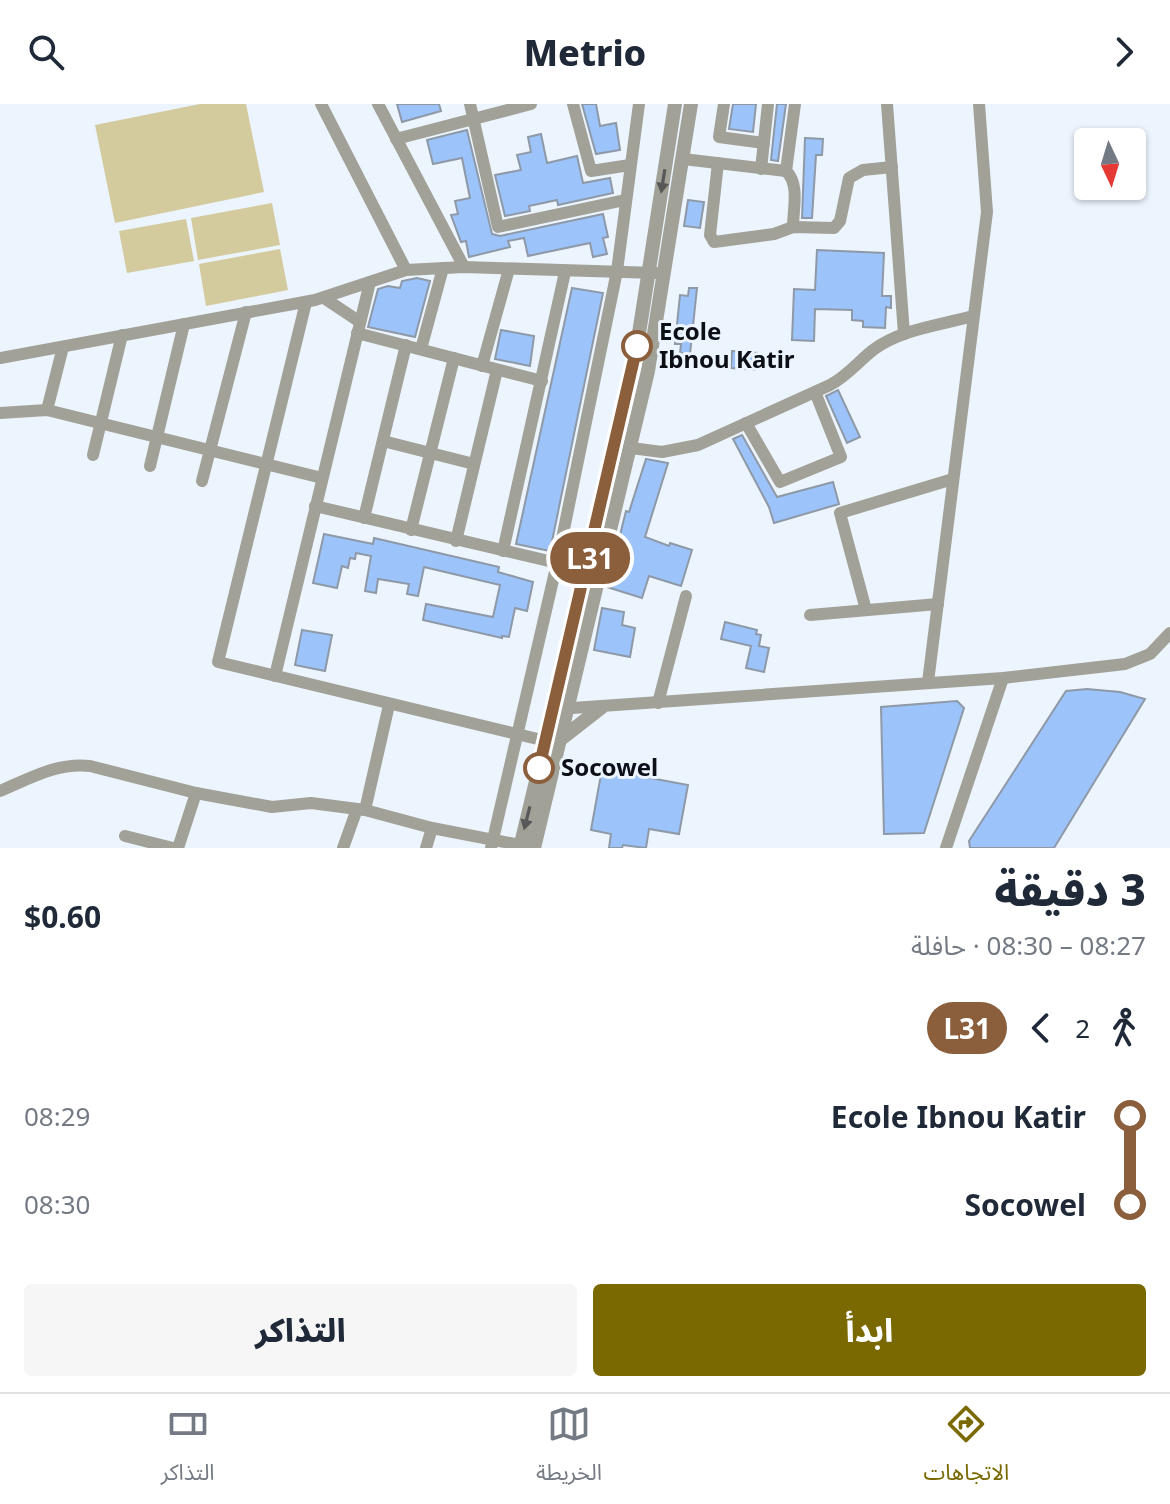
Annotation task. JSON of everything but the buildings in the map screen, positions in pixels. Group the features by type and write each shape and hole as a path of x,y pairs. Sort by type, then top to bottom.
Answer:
{"street":[{"path":"321,104 406,270"},
{"path":"378,104 464,267"},
{"path":"470,104 499,227 625,200"},
{"path":"396,139 531,104"},
{"path":"573,104 591,171 630,165"},
{"path":"492,844 557,563 617,271 639,104"},
{"path":"560,709 631,448 648,371 675,104"},
{"path":"0,791 54,768 76,764 196,793 272,807 311,803 361,810 492,844 525,847 553,740 637,346 683,159 691,104"},
{"path":"724,104 719,137 764,143"},
{"path":"761,169 768,104"},
{"path":"793,227 794,182 786,171 795,104"},
{"path":"887,104 904,334"},
{"path":"928,682 987,212 979,104"},
{"path":"683,159 786,171"},
{"path":"718,163 712,240 774,234 793,227 834,228 840,221 849,178 863,170 892,167"},
{"path":"0,358 306,302 406,270 464,267 656,273"},
{"path":"421,349 443,268"},
{"path":"482,366 509,269"},
{"path":"503,551 565,272"},
{"path":"275,676 370,282"},
{"path":"324,298 358,328 406,345 542,381"},
{"path":"306,302 217,660 219,664 515,734 553,740 602,707"},
{"path":"202,481 246,312"},
{"path":"631,448 662,452 698,445 844,377 875,349 904,334 973,316"},
{"path":"150,466 184,324"},
{"path":"93,455 122,335"},
{"path":"364,518 406,345"},
{"path":"47,410 63,347"},
{"path":"411,530 454,358"},
{"path":"456,541 497,370"},
{"path":"746,423 780,482 841,457 815,392"},
{"path":"0,413 47,410 322,478"},
{"path":"383,441 474,464"},
{"path":"866,610 840,513 953,479"},
{"path":"315,506 587,570"},
{"path":"658,703 686,596"},
{"path":"810,615 938,604"},
{"path":"560,709 1003,678 1137,661 1150,654 1170,633"},
{"path":"946,848 1003,678"},
{"path":"343,848 361,810 389,705"},
{"path":"125,836 175,848 196,793"},
{"path":"426,848 432,828"}],"shaded area":[{"path":"200,104 246,104 264,192 115,223 95,125"},
{"path":"272,203 280,245 198,260 191,218"},
{"path":"186,219 194,261 127,273 119,231"},
{"path":"280,249 288,290 206,306 199,264"}],"bus line":[{"name":"L31","path":"539,768 637,346"}],"place":[{"name":"Ecole Ibnou Katir","path":"637,346"},
{"name":"Socowel","path":"539,768"}]}
